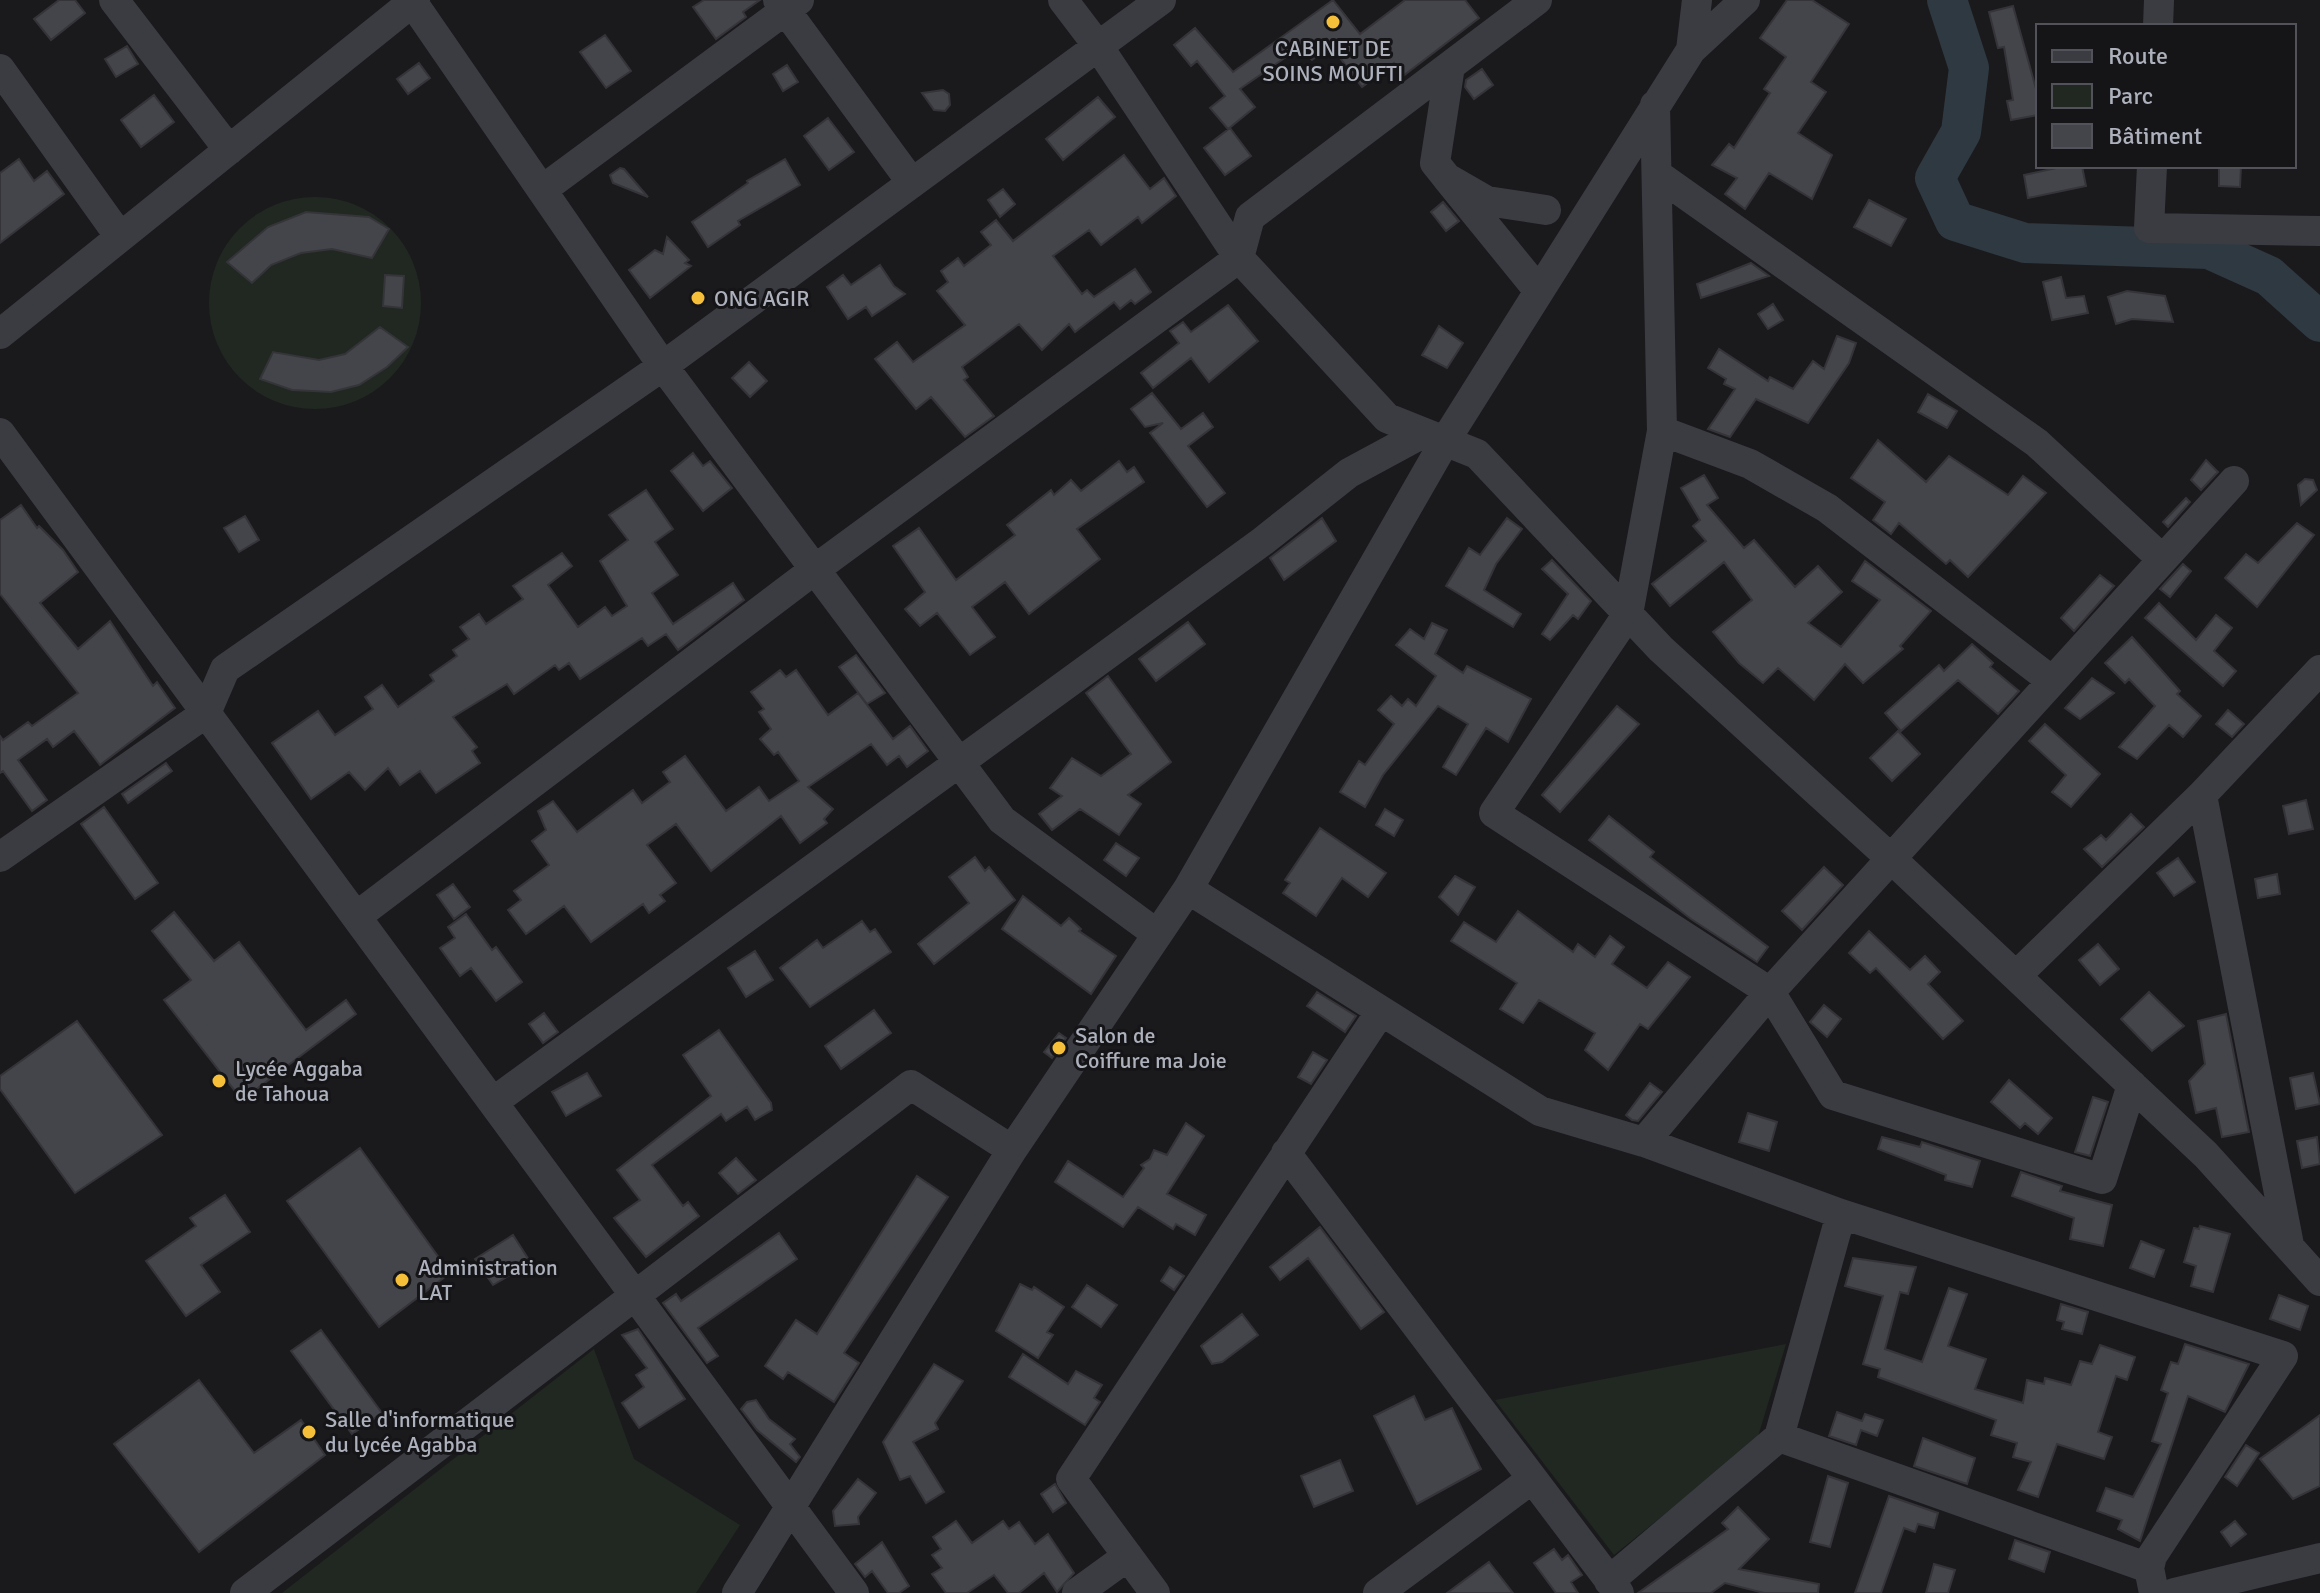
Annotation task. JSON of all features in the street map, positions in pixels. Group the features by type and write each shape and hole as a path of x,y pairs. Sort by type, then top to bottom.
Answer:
{"street":[{"path":"114,0 229,150"},
{"path":"1063,0 1098,46 1239,258 1387,418 1477,454 1661,649 1891,859 2206,1155 2320,1281"},
{"path":"0,857 206,713 225,669 663,366 1161,0"},
{"path":"357,916 814,570 1239,258 1250,217 1537,0"},
{"path":"1691,50 1697,0"},
{"path":"737,1593 793,1509 1012,1150 1188,889 1434,437 1538,290 1691,50 1745,0"},
{"path":"2158,24 2159,0"},
{"path":"0,334 413,1 663,366 1002,820 1157,934"},
{"path":"542,190 787,3 912,183"},
{"path":"1450,66 1435,163 1538,290"},
{"path":"0,69 120,237"},
{"path":"1655,105 1662,431 1628,614 1494,813 1770,992 1833,1095 2102,1179 2132,1085"},
{"path":"2152,168 2149,228 2320,231"},
{"path":"1658,175 2037,443 2162,559"},
{"path":"1447,178 1487,201 1546,210"},
{"path":"1662,431 1750,464 1827,508 2052,681"},
{"path":"0,433 854,1593"},
{"path":"493,1102 1263,541 1349,473 1434,437"},
{"path":"1644,1142 1770,992 2234,481"},
{"path":"2016,976 2317,682"},
{"path":"2202,795 2289,1247"},
{"path":"1188,889 1540,1111 1644,1142 1841,1214 2291,1345 2152,1556 2152,1581 1779,1437"},
{"path":"1155,1593 1071,1479 1381,1011"},
{"path":"245,1593 911,1085 1012,1150"},
{"path":"1286,1153 1614,1587 1779,1437 1841,1214"},
{"path":"1378,1593 1532,1479"},
{"path":"1077,1593 1128,1556"},
{"path":"2174,1593 2320,1558"}],"green space":[{"path":"315,197 355,205 390,228 413,263 421,303 413,343 390,378 355,401 315,409 275,401 240,378 217,343 209,303 217,263 240,228 275,205"},
{"path":"1786,1344 1757,1440 1614,1555 1495,1400"},
{"path":"594,1349 634,1459 740,1525 696,1593 282,1593"}],"building":[{"path":"59,0 75,0 85,13 51,40 34,19"},
{"path":"704,0 760,0 743,12 746,17 716,39 693,7"},
{"path":"1333,0 1360,34 1405,0 1465,0 1479,18 1403,76 1394,63 1362,87 1331,46 1312,60 1296,44 1299,48 1240,89 1255,107 1228,129 1210,108 1225,96 1197,61 1191,66 1174,45 1195,28 1233,72"},
{"path":"1787,0 1812,0 1849,24 1811,82 1826,92 1798,133 1832,155 1812,199 1769,173 1745,209 1725,194 1737,178 1712,165 1729,144 1734,148 1770,93 1764,89 1786,57 1760,38"},
{"path":"2013,6 2036,89 2036,115 2011,120 2007,101 2013,100 2004,47 1998,48 1989,12"},
{"path":"605,35 631,71 606,88 580,52"},
{"path":"127,46 138,64 116,77 105,59"},
{"path":"419,63 430,78 408,94 397,79"},
{"path":"787,65 798,82 783,91 773,74"},
{"path":"1482,69 1493,85 1474,99 1465,87 1466,80"},
{"path":"943,90 949,94 950,105 945,111 934,110 922,93"},
{"path":"154,95 174,122 141,147 121,120"},
{"path":"1098,97 1115,117 1063,160 1046,139"},
{"path":"828,118 854,152 829,170 804,136"},
{"path":"1230,128 1251,156 1225,175 1204,148"},
{"path":"1124,155 1150,189 1164,178 1176,196 1142,223 1138,217 1101,245 1089,230 1053,256 1082,294 1087,290 1094,297 1135,269 1151,292 1135,304 1131,300 1120,309 1114,302 1075,332 1069,324 1042,350 1019,324 962,367 968,377 964,380 994,416 965,437 931,397 916,409 875,359 897,342 913,362 965,325 937,291 948,282 941,271 958,258 964,266 991,245 981,232 996,220 1013,241"},
{"path":"19,159 34,181 47,171 64,194 0,243 0,173"},
{"path":"785,159 800,185 738,221 740,225 708,247 692,222 747,181"},
{"path":"620,168 648,197 613,183 610,175"},
{"path":"2057,168 2082,168 2086,186 2028,198 2024,175"},
{"path":"2219,168 2241,168 2240,187 2219,186"},
{"path":"1003,189 1015,204 1000,217 988,200"},
{"path":"1869,200 1906,219 1891,246 1854,227"},
{"path":"1443,202 1459,221 1446,231 1431,212"},
{"path":"306,212 369,217 389,229 372,258 332,249 301,253 271,265 252,283 227,262 268,227"},
{"path":"667,237 689,260 685,263 691,266 650,298 629,270 655,250 663,254"},
{"path":"1751,263 1769,276 1701,298 1697,284"},
{"path":"880,265 894,286 905,294 872,316 866,307 848,319 827,287 843,275 851,285"},
{"path":"385,275 404,276 402,308 383,306"},
{"path":"2061,277 2066,298 2084,296 2088,313 2052,320 2043,282"},
{"path":"2127,291 2165,296 2173,322 2132,319 2116,324 2108,297"},
{"path":"1773,304 1783,320 1768,329 1758,314"},
{"path":"1228,305 1258,341 1209,382 1191,358 1153,388 1141,373 1179,343 1170,331 1183,322 1191,332"},
{"path":"1439,326 1463,343 1447,368 1422,355"},
{"path":"380,327 408,347 387,367 359,385 331,392 292,390 260,379 273,352 319,360 345,354"},
{"path":"1837,336 1856,343 1849,363 1808,423 1756,399 1730,437 1708,429 1735,389 1724,384 1726,379 1708,368 1719,349 1768,381 1770,377 1793,389 1813,361 1824,369"},
{"path":"749,362 767,381 750,397 732,378"},
{"path":"1152,393 1181,429 1203,413 1213,427 1188,446 1225,493 1207,507 1150,433 1163,423 1145,427 1131,409"},
{"path":"1928,394 1957,411 1947,428 1918,412"},
{"path":"1878,440 1926,482 1949,456 2008,495 2023,476 2046,493 1968,577 1950,560 1946,564 1899,523 1891,534 1873,520 1885,502 1851,478"},
{"path":"693,453 703,466 710,461 732,488 703,511 671,471"},
{"path":"2206,460 2218,472 2201,490 2191,480"},
{"path":"1119,461 1127,472 1134,467 1144,482 1077,529 1100,559 1029,614 1005,582 972,607 995,637 970,655 937,613 920,626 905,609 925,592 893,546 919,528 956,580 1015,535 1007,525 1051,490 1054,495 1071,480 1081,491"},
{"path":"1704,475 1718,498 1707,505 1744,548 1754,540 1795,587 1818,566 1842,592 1808,623 1841,647 1880,600 1852,581 1865,561 1931,611 1900,646 1903,649 1863,683 1845,664 1814,700 1778,668 1763,683 1739,663 1713,632 1752,600 1724,562 1670,606 1652,584 1706,541 1693,526 1700,520 1681,488"},
{"path":"2305,479 2313,480 2317,490 2301,505 2298,485"},
{"path":"646,490 673,529 655,542 678,575 652,593 673,624 733,583 744,600 678,650 666,634 648,646 642,638 580,679 569,663 559,670 555,665 514,694 507,684 453,717 477,747 472,751 480,763 436,793 420,771 400,785 388,768 365,790 349,772 311,799 272,743 318,711 335,735 373,709 365,697 382,685 398,707 434,681 430,675 457,656 453,650 469,639 460,627 479,614 486,624 523,599 513,586 562,553 572,566 548,585 578,627 605,607 612,616 627,606 600,561 628,540 609,515"},
{"path":"2186,498 2190,502 2168,527 2163,522"},
{"path":"21,505 37,528 39,526 63,550 78,572 40,603 78,649 110,621 153,686 157,682 175,708 100,765 74,731 53,747 47,739 18,760 47,800 32,811 3,771 0,773 0,736 3,740 28,722 32,726 78,693 0,594 0,520"},
{"path":"245,516 259,540 239,552 224,528"},
{"path":"1322,518 1336,541 1284,580 1270,558"},
{"path":"1507,518 1522,529 1496,564 1484,590 1521,614 1513,627 1446,586 1469,548 1480,555"},
{"path":"2297,523 2314,535 2257,607 2225,578 2246,554 2258,563"},
{"path":"1552,560 1591,601 1578,619 1573,615 1550,640 1542,634 1568,594 1542,569"},
{"path":"2183,564 2191,571 2170,597 2160,589"},
{"path":"2100,575 2114,586 2074,631 2061,618"},
{"path":"2159,603 2196,640 2216,615 2232,628 2214,651 2236,671 2223,686 2145,618"},
{"path":"1188,622 1205,644 1156,681 1139,659"},
{"path":"1432,623 1447,630 1435,654 1463,673 1467,666 1531,699 1508,742 1486,728 1456,775 1443,767 1468,724 1438,706 1383,775 1365,807 1340,792 1359,761 1365,765 1394,724 1378,710 1391,696 1402,706 1408,699 1416,706 1436,676 1396,645 1410,629 1424,639"},
{"path":"2132,637 2180,691 2177,694 2201,716 2183,737 2169,725 2137,759 2119,747 2155,706 2129,679 2125,683 2105,663"},
{"path":"1972,644 1993,663 1990,667 2019,691 1998,714 1958,680 1901,731 1885,713 1939,665 1944,671"},
{"path":"856,655 885,693 867,704 839,667"},
{"path":"780,670 786,677 796,670 828,715 858,693 893,739 910,726 928,751 907,767 899,756 887,765 871,744 808,787 833,809 824,819 827,823 800,843 781,816 711,871 676,824 647,845 676,883 660,895 665,901 649,913 643,904 591,942 564,906 526,934 508,910 521,900 514,891 549,865 532,841 546,830 538,811 553,801 577,832 633,790 642,803 670,782 663,772 685,756 726,811 759,787 769,801 799,781 778,752 774,755 760,739 771,729 759,712 764,709 751,692"},
{"path":"1108,676 1171,762 1128,795 1141,804 1119,835 1080,809 1052,830 1039,814 1062,796 1050,788 1072,758 1101,776 1131,754 1086,693"},
{"path":"2092,678 2114,693 2080,719 2065,708"},
{"path":"1617,706 1639,724 1560,812 1542,795"},
{"path":"2228,710 2244,724 2232,737 2216,724"},
{"path":"2045,724 2100,774 2071,807 2052,792 2066,775 2029,741"},
{"path":"1898,731 1920,754 1892,781 1870,758"},
{"path":"166,763 172,771 128,803 122,794"},
{"path":"2306,800 2313,829 2289,834 2283,806"},
{"path":"104,807 158,883 135,899 81,824"},
{"path":"1385,809 1403,820 1394,836 1376,825"},
{"path":"2131,814 2144,827 2102,867 2084,849 2101,835 2106,840"},
{"path":"1609,816 1654,852 1650,857 1768,947 1757,962 1691,919 1589,840"},
{"path":"1320,828 1386,873 1368,897 1342,878 1316,916 1283,893 1290,883 1285,880"},
{"path":"1116,843 1139,858 1126,876 1104,860"},
{"path":"975,857 985,871 989,867 1015,900 934,964 918,944 969,903 949,877"},
{"path":"2178,858 2195,882 2174,896 2157,873"},
{"path":"1824,867 1843,885 1802,930 1782,911"},
{"path":"2277,874 2280,894 2258,898 2255,879"},
{"path":"1455,876 1475,887 1458,915 1439,897"},
{"path":"453,884 470,907 454,919 437,895"},
{"path":"1023,896 1061,926 1069,918 1081,929 1079,931 1116,956 1091,994 1002,929"},
{"path":"1518,911 1573,952 1578,944 1595,957 1610,936 1624,947 1612,964 1647,988 1668,962 1690,977 1648,1029 1640,1024 1608,1070 1585,1050 1595,1033 1539,1000 1523,1023 1500,1009 1517,983 1451,941 1464,922 1496,942"},
{"path":"174,912 214,961 239,942 306,1030 346,1000 356,1014 242,1100 164,1000 191,980 152,931"},
{"path":"466,914 492,950 496,947 522,982 496,1001 471,968 460,976 440,948 455,938 448,927"},
{"path":"862,921 870,932 875,929 891,952 810,1007 780,968 817,940 823,948"},
{"path":"1869,931 1910,970 1925,956 1940,972 1928,984 1963,1021 1943,1039 1876,968 1870,973 1849,953"},
{"path":"2098,944 2119,969 2100,985 2079,960"},
{"path":"755,951 773,980 746,997 728,968"},
{"path":"1317,992 1356,1016 1345,1032 1307,1006"},
{"path":"2149,992 2184,1026 2152,1051 2121,1019"},
{"path":"1824,1005 1841,1019 1827,1037 1810,1022"},
{"path":"874,1010 891,1033 841,1069 825,1046"},
{"path":"544,1013 558,1032 543,1043 529,1024"},
{"path":"2226,1014 2249,1132 2222,1137 2216,1108 2196,1113 2189,1081 2205,1064 2198,1021"},
{"path":"77,1021 162,1135 75,1193 0,1089 0,1076"},
{"path":"719,1030 771,1103 772,1110 755,1120 747,1107 726,1121 721,1114 652,1165 683,1206 688,1202 699,1216 646,1257 614,1218 640,1200 617,1170 711,1096 683,1055"},
{"path":"1059,1033 1066,1038 1052,1058 1044,1052"},
{"path":"1313,1052 1327,1060 1311,1084 1298,1077"},
{"path":"587,1073 601,1096 566,1116 552,1092"},
{"path":"2313,1073 2320,1104 2296,1109 2290,1078"},
{"path":"2009,1080 2052,1118 2038,1134 2025,1123 2020,1128 1991,1102"},
{"path":"1650,1083 1662,1092 1638,1121 1632,1120 1626,1115"},
{"path":"2093,1097 2108,1102 2090,1156 2075,1152"},
{"path":"1748,1113 1777,1122 1769,1151 1739,1142"},
{"path":"1186,1123 1204,1136 1167,1194 1206,1215 1195,1235 1176,1224 1173,1229 1138,1207 1123,1227 1055,1182 1068,1161 1123,1197 1144,1168 1141,1165 1150,1159 1154,1150 1167,1155"},
{"path":"1882,1137 1920,1147 1922,1142 1980,1161 1972,1187 1945,1180 1946,1175 1878,1149"},
{"path":"2317,1137 2320,1164 2302,1168 2297,1141"},
{"path":"360,1148 450,1273 379,1327 287,1201"},
{"path":"736,1158 756,1180 738,1194 719,1173"},
{"path":"2021,1172 2062,1186 2060,1191 2112,1205 2103,1246 2070,1239 2074,1218 2012,1196"},
{"path":"917,1176 948,1197 844,1353 859,1363 834,1402 788,1372 783,1379 765,1366 796,1320 817,1334"},
{"path":"225,1195 250,1232 201,1265 220,1292 186,1316 146,1261 196,1226 190,1218"},
{"path":"2200,1226 2230,1234 2213,1292 2191,1286 2196,1266 2184,1262 2194,1228 2199,1229"},
{"path":"1320,1227 1384,1312 1361,1329 1308,1258 1280,1280 1270,1267"},
{"path":"779,1233 797,1259 698,1328 718,1356 707,1363 663,1303 676,1294 681,1301"},
{"path":"513,1235 531,1263 493,1285 475,1259"},
{"path":"2141,1241 2164,1250 2154,1277 2130,1268"},
{"path":"1853,1258 1916,1267 1908,1294 1900,1292 1885,1349 1922,1362 1949,1288 1967,1294 1948,1346 1986,1359 1975,1389 2023,1403 2027,1380 2044,1384 2045,1378 2071,1385 2080,1361 2092,1364 2100,1345 2135,1357 2127,1380 2116,1376 2098,1432 2112,1437 2104,1459 2057,1444 2038,1497 2018,1490 2031,1462 2013,1457 2017,1443 1991,1435 1996,1420 1878,1377 1880,1369 1863,1364 1883,1296 1845,1286"},
{"path":"1170,1267 1184,1276 1174,1290 1161,1281"},
{"path":"1020,1284 1032,1290 1034,1287 1064,1307 1047,1332 1053,1335 1038,1358 996,1331"},
{"path":"1087,1285 1117,1305 1101,1327 1072,1307"},
{"path":"2279,1295 2308,1306 2300,1330 2270,1319"},
{"path":"2061,1304 2088,1312 2082,1334 2062,1329 2064,1322 2057,1320"},
{"path":"1242,1314 1258,1335 1222,1362 1212,1364 1201,1346"},
{"path":"638,1329 685,1399 639,1428 622,1403 644,1387 636,1375 647,1368 622,1335"},
{"path":"321,1330 382,1413 352,1434 291,1351"},
{"path":"2185,1344 2249,1364 2225,1412 2188,1396 2140,1541 2118,1529 2122,1520 2097,1511 2106,1488 2133,1497 2161,1444 2152,1441 2168,1393 2161,1390 2171,1362 2178,1364"},
{"path":"1023,1354 1068,1384 1076,1371 1102,1385 1094,1398 1100,1402 1085,1425 1009,1377"},
{"path":"934,1364 963,1381 935,1423 938,1429 913,1442 944,1492 926,1503 910,1476 900,1480 883,1442"},
{"path":"199,1380 254,1453 301,1420 325,1455 199,1552 114,1444"},
{"path":"1414,1396 1425,1420 1452,1408 1481,1469 1417,1504 1374,1416"},
{"path":"756,1400 769,1419 795,1439 790,1444 800,1457 796,1462 757,1430 741,1409 747,1402"},
{"path":"1837,1412 1862,1421 1865,1414 1883,1420 1877,1436 1861,1430 1856,1445 1829,1436"},
{"path":"2320,1415 2320,1486 2293,1499 2260,1459"},
{"path":"1923,1438 1975,1458 1967,1484 1914,1466"},
{"path":"2246,1445 2259,1453 2237,1486 2225,1477"},
{"path":"1340,1460 1353,1491 1314,1507 1301,1476"},
{"path":"1828,1476 1848,1483 1830,1547 1810,1542"},
{"path":"858,1479 876,1493 858,1517 859,1524 835,1526 833,1511"},
{"path":"1055,1484 1066,1503 1053,1512 1041,1494"},
{"path":"1889,1496 1938,1513 1934,1528 1918,1524 1915,1532 1904,1528 1881,1593 1855,1593"},
{"path":"1738,1507 1769,1539 1739,1569 1819,1584 1818,1593 1764,1593 1725,1583 1711,1593 1638,1593 1728,1529 1722,1523"},
{"path":"956,1521 972,1543 1003,1521 1009,1529 1019,1522 1035,1544 1048,1534 1074,1573 1057,1592 1044,1573 1019,1593 1008,1593 994,1575 967,1593 946,1593 932,1574 942,1568 932,1555 941,1549 933,1537"},
{"path":"2235,1521 2246,1534 2231,1546 2221,1532"},
{"path":"2015,1540 2050,1552 2044,1572 2009,1559"},
{"path":"882,1542 909,1586 899,1593 888,1593 872,1571 865,1577 855,1564"},
{"path":"1554,1549 1562,1560 1568,1555 1582,1575 1571,1582 1578,1593 1556,1593 1534,1563"},
{"path":"1489,1562 1513,1593 1447,1593"},
{"path":"1934,1564 1955,1570 1948,1593 1926,1593"}],"waterway":[{"path":"1947,0 1969,68 1961,132 1935,178 1955,221 2025,243 2209,249 2269,276 2320,322"}],"place":[{"name":"CABINET DE SOINS MOUFTI","path":"1333,22"},
{"name":"ONG AGIR","path":"698,298"},
{"name":"Salon de Coiffure ma Joie","path":"1059,1048"},
{"name":"Lycée Aggaba de Tahoua","path":"219,1081"},
{"name":"Administration LAT","path":"402,1280"},
{"name":"Salle d'informatique du lycée Agabba","path":"309,1432"}]}
